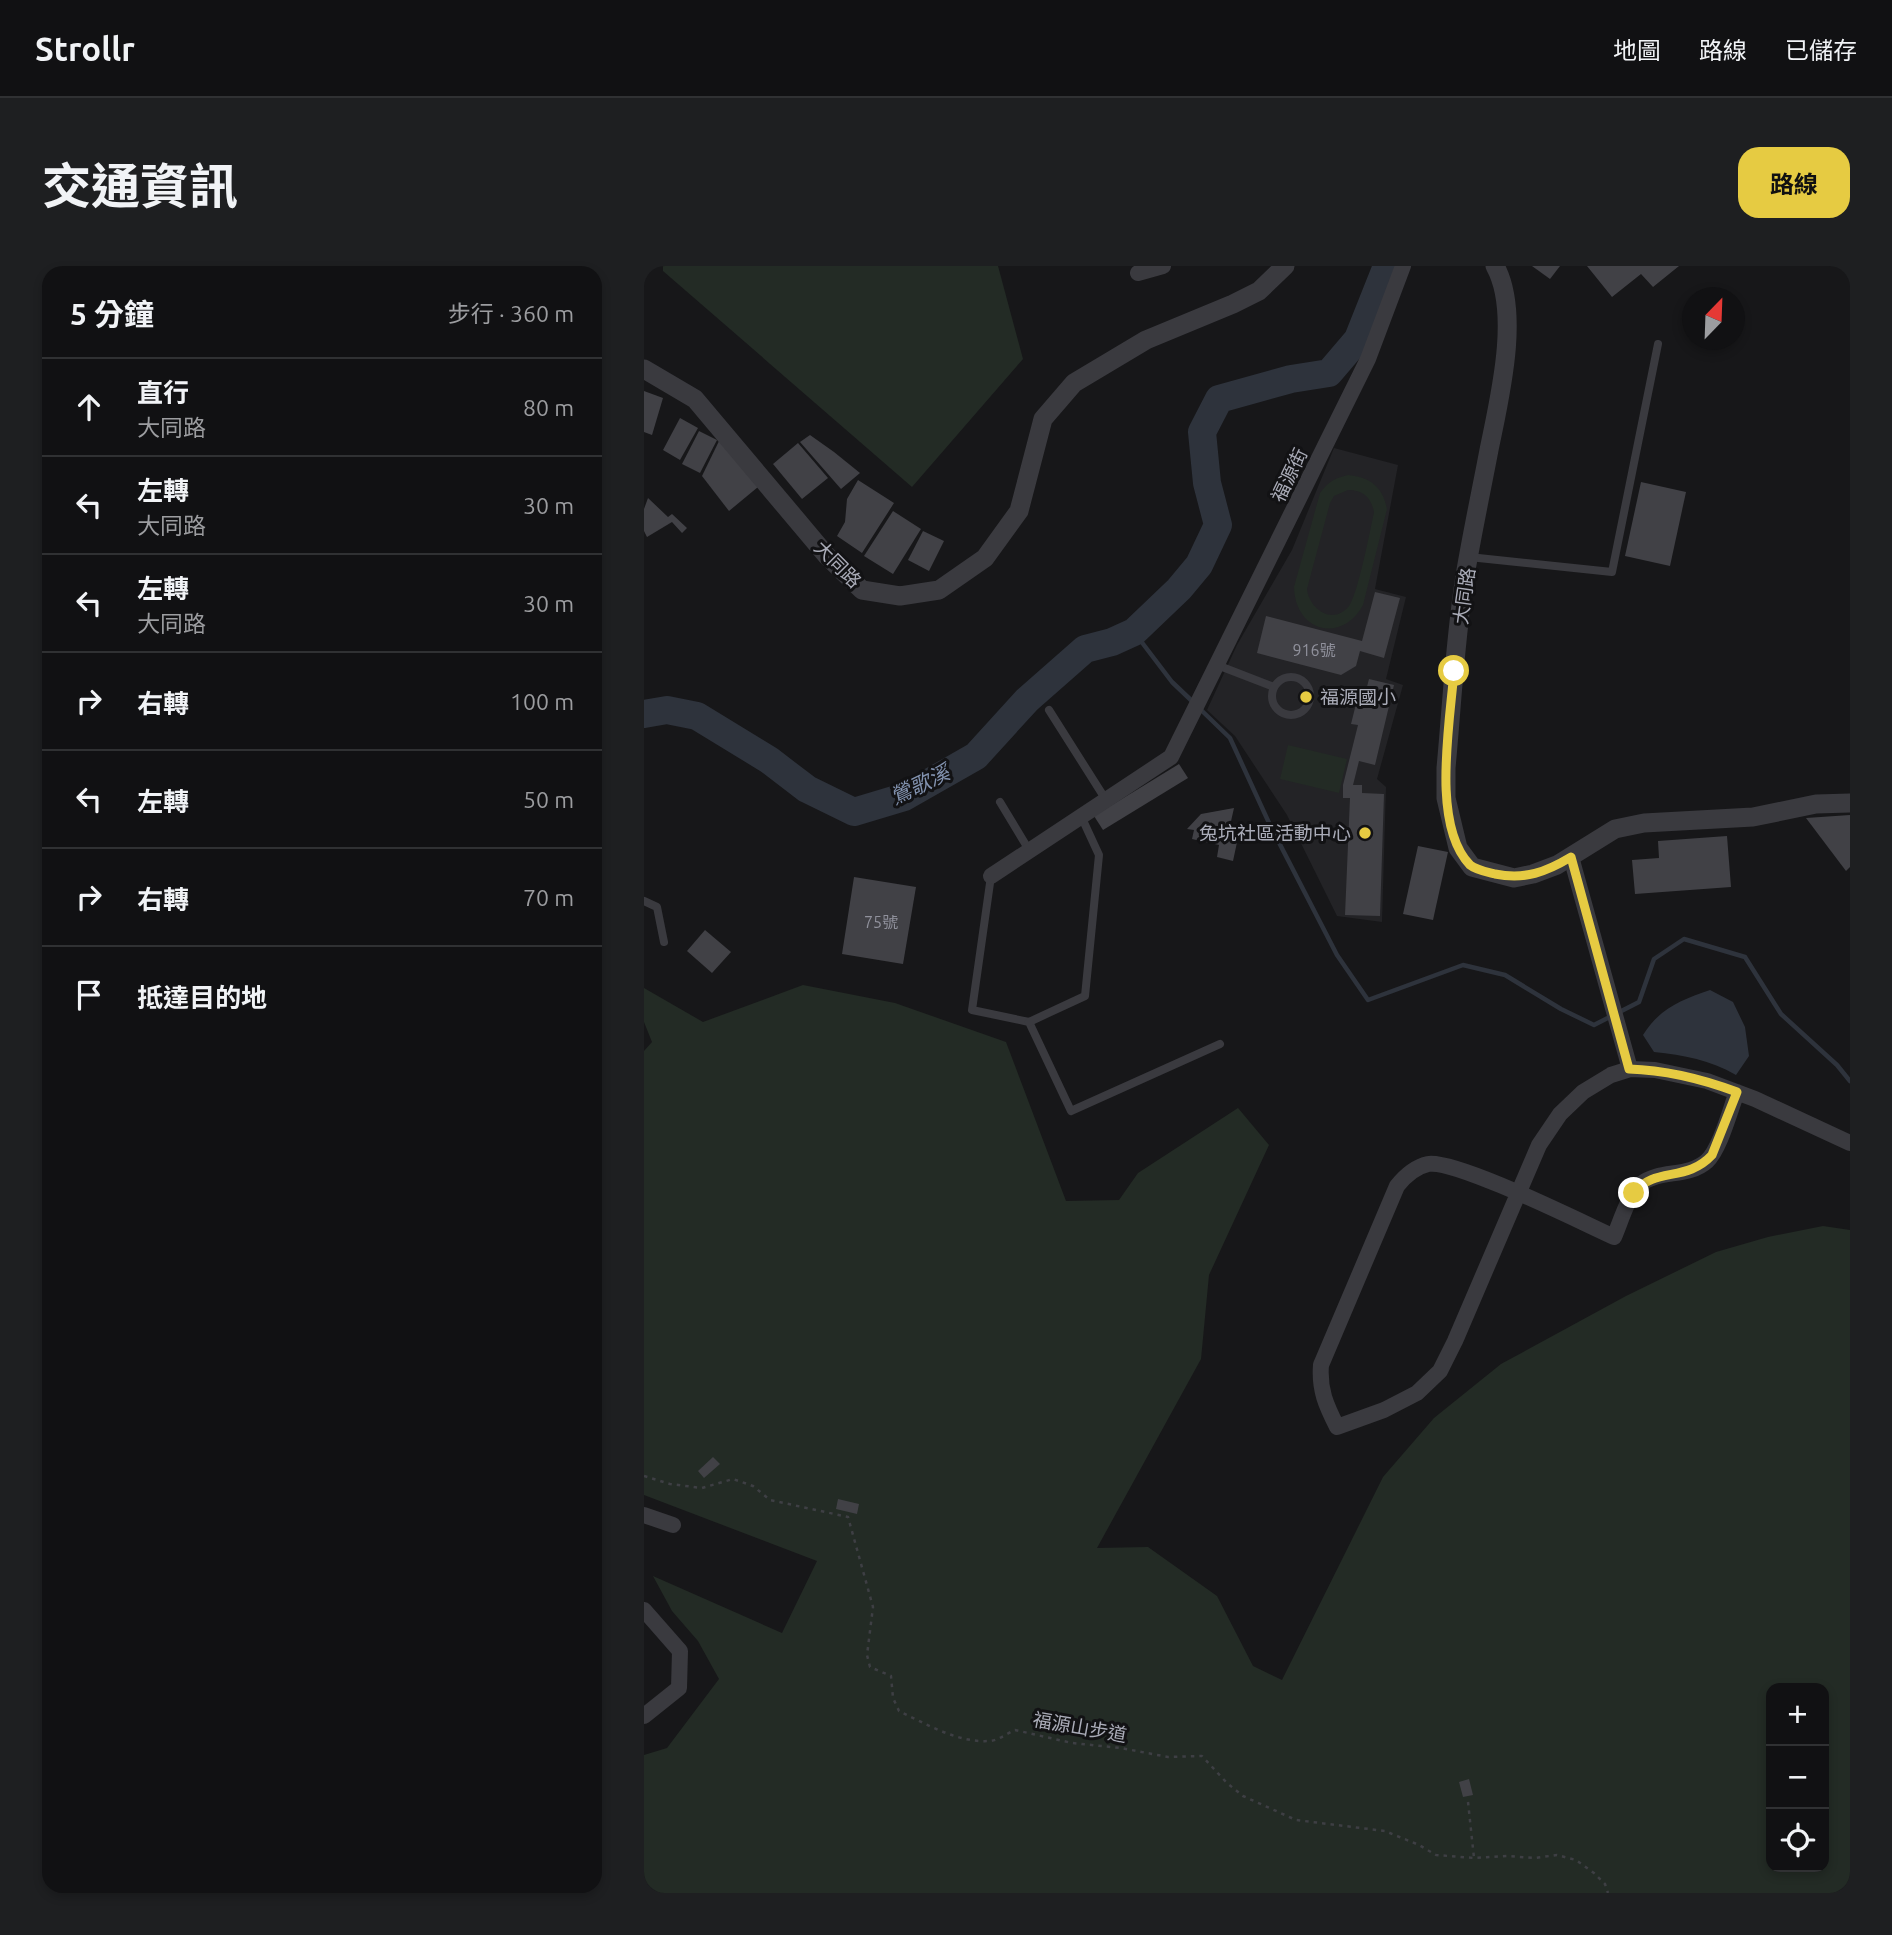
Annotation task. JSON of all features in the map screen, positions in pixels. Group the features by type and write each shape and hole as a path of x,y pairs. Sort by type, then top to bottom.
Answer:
{"street":[{"path":"1138,273 1163,266"},
{"name":"大同路","path":"644,369 695,399 827,556 862,590 900,596 939,590 985,558 1019,511 1043,419 1074,383 1146,340 1259,291 1285,266"},
{"name":"福源街","path":"991,876 1171,757 1368,359 1403,266"},
{"name":"大同路","path":"1494,266 1500,275 1504,298 1507,344 1501,395 1469,557 1454,671 1446,798 1458,848 1472,867 1514,878 1533,874 1571,857 1615,829 1644,823 1753,817 1816,804 1850,803"},
{"path":"1571,857 1629,1069"},
{"path":"1737,1092 1712,1155 1693,1170 1651,1179 1641,1184 1634,1193 1614,1237 1518,1194 1461,1169 1429,1164 1416,1168 1404,1177 1397,1186 1321,1365 1323,1399 1337,1427 1384,1410 1417,1393 1440,1371 1455,1341 1518,1194 1539,1144 1560,1114 1583,1091 1611,1075 1629,1069 1655,1070 1707,1081 1737,1092 1850,1143"},
{"path":"644,1515 673,1525"},
{"path":"644,1610 680,1651 679,1688 644,1716"}],"lane":[{"path":"1469,557 1612,572 1658,344"},
{"path":"1217,665 1274,687"},
{"path":"1296,677 1306,684 1309,702 1302,712 1296,715 1283,713 1274,705 1274,687 1283,678 1296,677"},
{"path":"1049,710 1106,800"},
{"path":"1000,802 1029,850"},
{"path":"991,876 972,1010 1029,1022 1085,996 1099,855 1081,816"},
{"path":"644,901 657,907 664,942"},
{"path":"1029,1022 1071,1111 1220,1044"}],"path":[{"name":"福源山步道","path":"644,1476 670,1484 702,1488 733,1479 753,1486 770,1500 848,1517 873,1607 867,1655 870,1667 891,1676 893,1698 899,1712 963,1739 992,1742 1015,1730 1072,1743 1121,1748 1168,1757 1202,1756 1227,1783 1244,1796 1296,1821 1385,1831 1436,1855 1474,1858 1535,1858 1557,1855 1576,1860 1605,1884 1608,1893"},
{"path":"1468,1802 1474,1858"}],"shaded area":[{"path":"663,266 998,266 1023,359 912,487 663,271"},
{"name":"福源國小","path":"1334,448 1398,465 1375,589 1406,597 1386,679 1403,685 1377,779 1386,787 1382,922 1337,916 1287,815 1235,736 1207,710 1237,645 1292,550"},
{"path":"1348,475 1374,484 1379,489 1387,509 1363,605 1344,625 1321,628 1302,614 1296,602 1294,587 1320,493 1329,483","holes":["1353,490 1366,495 1374,512 1356,588 1349,606 1343,612 1329,615 1312,603 1307,589 1330,503 1334,496"]},
{"path":"1288,745 1347,759 1339,793 1280,779"},
{"path":"803,985 895,1003 1006,1042 1066,1201 1119,1200 1138,1173 1238,1108 1269,1145 1209,1275 1201,1359 1097,1548 1148,1547 1217,1596 1253,1666 1282,1680 1383,1477 1434,1418 1501,1364 1626,1296 1716,1252 1768,1237 1823,1226 1850,1230 1850,1893 644,1893 644,1755 667,1748 719,1679 698,1641 672,1611 653,1576 782,1633 817,1561 644,1495 644,1051 652,1042 644,1022 644,988 703,1022"},
{"path":"1710,990 1733,1002 1745,1027 1749,1056 1736,1075 1696,1059 1654,1052 1643,1035 1657,1018 1672,1006"}],"building":[{"path":"1532,266 1560,266 1550,279"},
{"path":"1587,266 1679,266 1653,287 1641,274 1612,297"},
{"path":"644,391 663,398 652,435 644,432"},
{"path":"680,418 698,428 680,460 663,450"},
{"path":"699,431 717,440 700,473 682,464"},
{"path":"810,435 860,473 841,489 800,442"},
{"path":"720,439 758,487 729,511 702,476"},
{"path":"798,443 828,478 802,499 773,464"},
{"path":"858,480 894,503 862,553 837,536 845,522 847,499"},
{"path":"1641,482 1686,492 1670,566 1625,556"},
{"path":"648,498 668,517 672,514 687,528 682,533 672,522 647,537 644,531 644,509"},
{"path":"893,511 921,529 893,574 864,556"},
{"path":"923,531 944,541 929,571 908,560"},
{"path":"1375,592 1400,598 1384,658 1360,651 1356,666 1341,675 1257,653 1266,616 1362,641"},
{"name":"兔坑社區活動中心","path":"1369,679 1394,685 1375,765 1359,761 1353,785 1362,785 1362,793 1384,794 1380,916 1345,915 1350,798 1343,798 1343,785 1358,725 1351,724 1356,704 1362,706"},
{"path":"1179,764 1188,778 1103,830 1094,816"},
{"path":"1234,808 1229,830 1239,833 1233,861 1217,857 1219,845 1192,839 1194,830 1187,829 1201,814"},
{"path":"1850,815 1850,867 1846,871 1806,818"},
{"path":"1727,836 1731,887 1635,894 1632,860 1659,858 1658,841"},
{"path":"1418,846 1448,852 1433,920 1403,914"},
{"path":"854,877 916,887 903,964 842,954"},
{"path":"705,930 731,952 712,973 687,951"},
{"path":"713,1457 720,1464 704,1478 698,1471"},
{"path":"838,1499 859,1504 857,1514 836,1509"},
{"path":"1469,1779 1473,1795 1463,1797 1459,1782"}],"waterway":[{"name":"鶯歌溪","path":"644,714 667,710 697,716 769,760 807,789 854,812 904,797 976,756 1027,700 1085,649 1112,642 1134,632 1179,589 1199,565 1218,525 1207,483 1202,432 1219,399 1291,379 1329,373 1358,339 1387,266"},
{"path":"1134,632 1172,682 1193,702"},
{"path":"1199,708 1230,738 1270,825 1337,955 1368,1000 1463,965 1505,975 1561,1009 1594,1025 1639,1002 1654,959 1684,939 1745,957 1781,1014 1837,1065 1850,1081"}],"place":[{"name":"福源國小","path":"1306,697"},
{"name":"兔坑社區活動中心","path":"1365,833"}],"route":[{"path":"1454,671 1446,798 1458,848 1472,867 1514,878 1533,874 1571,857 1629,1069 1655,1070 1707,1081 1737,1092 1712,1155 1705,1162 1681,1174 1651,1179 1641,1184 1634,1193"}]}
